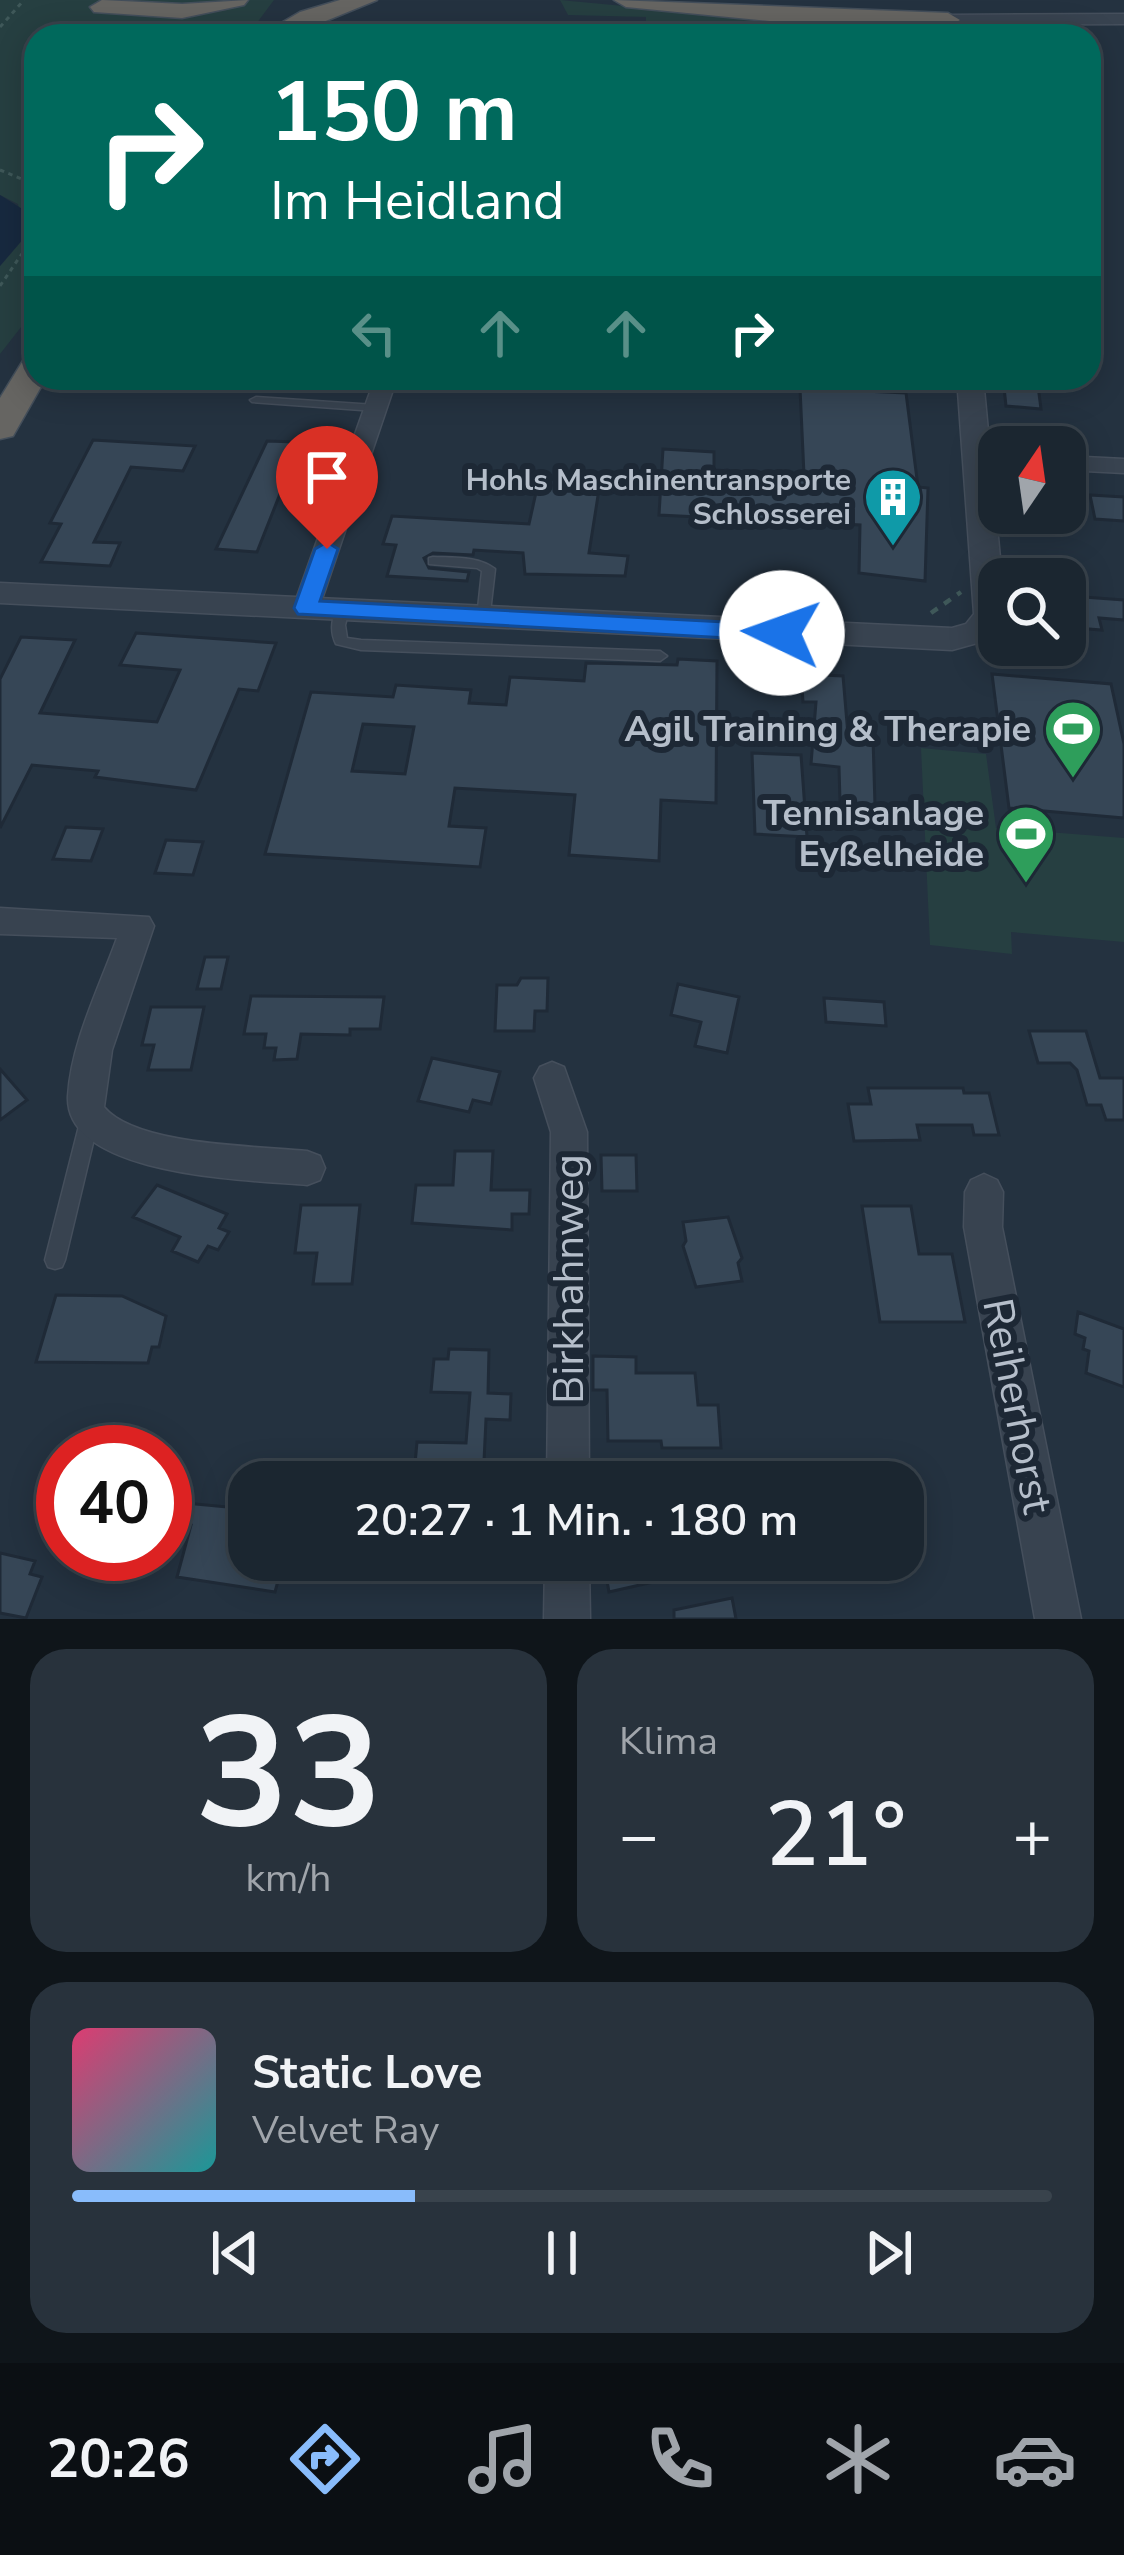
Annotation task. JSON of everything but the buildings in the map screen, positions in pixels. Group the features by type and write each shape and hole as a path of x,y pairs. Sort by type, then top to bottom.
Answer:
{"highway":[{"path":"93,4 182,11 236,0"},
{"path":"266,24 286,0"},
{"path":"285,24 365,0"},
{"path":"626,0 801,16 950,18"},
{"path":"93,4 168,24"},
{"path":"0,395 24,356"},
{"path":"0,428 24,387"}],"street":[{"path":"950,18 1124,19"},
{"path":"306,608 382,390"},
{"path":"973,390 980,426"},
{"path":"1086,464 1124,466"},
{"path":"2,593 484,617 515,635 952,639 977,632 990,615 988,534"},
{"path":"0,921 139,926 86,1082 90,1118 96,1127 150,1150 307,1168"},
{"name":"Birkhahnweg","path":"552,1078 569,1132 568,1461"},
{"name":"Reiherhorst","path":"984,1192 983,1227 1058,1619"},
{"path":"567,1581 567,1619"}],"lane":[{"path":"256,400 375,408"},
{"path":"433,561 489,569 484,617"},
{"path":"342,610 341,641 515,635 660,656"},
{"path":"55,1260 90,1118"}],"path":[{"path":"1,24 24,0"},
{"path":"0,286 24,251"},
{"path":"927,616 974,583"}],"green space":[{"path":"0,0 274,0 256,24 24,24 24,238 18,204 0,195"},
{"path":"560,0 845,24 646,24 646,17 568,15"},
{"path":"24,238 24,323 0,354 0,266"},
{"name":"Tennisanlage Eyßelheide","path":"921,748 986,754 996,828 1124,838 1124,942 1011,932 1012,954 930,945"}],"water":[{"path":"0,195 24,210 24,238 0,266"}],"place":[{"name":"Hohls Maschinentransporte Schlosserei","path":"893,548"},
{"name":"Agil Training & Therapie","path":"1073,780"},
{"name":"Tennisanlage Eyßelheide","path":"1026,885"}],"route":[{"path":"327,549 306,608 782,633"}]}
